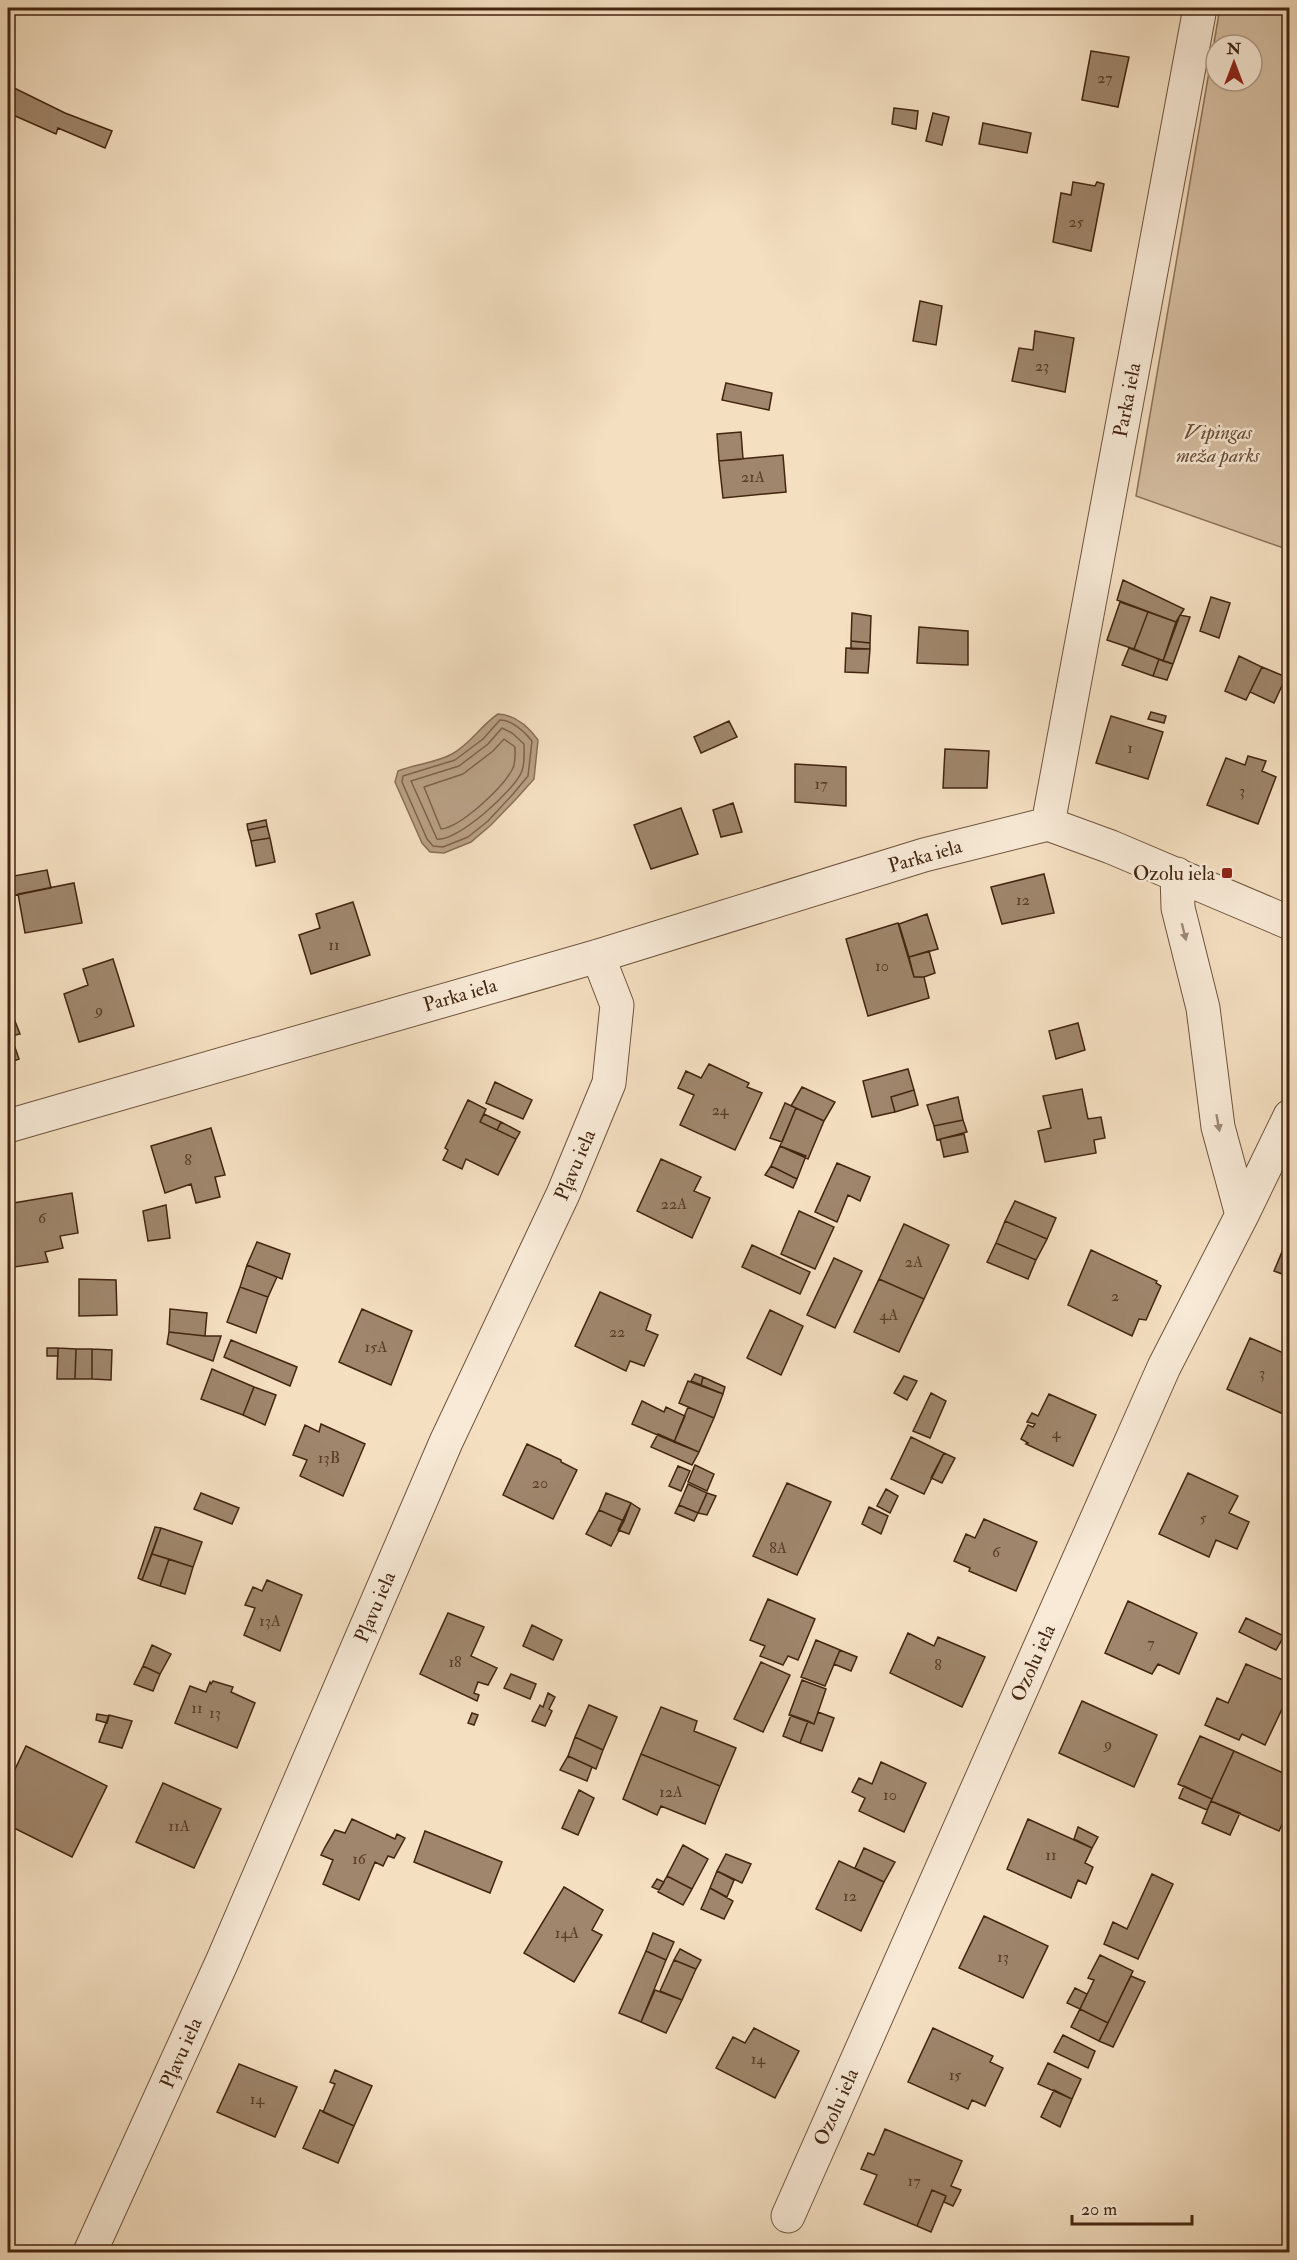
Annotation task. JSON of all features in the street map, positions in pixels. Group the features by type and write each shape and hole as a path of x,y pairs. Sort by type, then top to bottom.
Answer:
{"street":[{"name":"Parka iela","path":"8,1126 598,956 924,855 1048,824 1200,8"},
{"path":"1048,824 1178,874 1290,923"},
{"path":"1178,874 1178,908 1203,1008 1218,1127 1242,1215"},
{"name":"Pļavu iela","path":"90,2253 222,1962 446,1442 563,1194 609,1083 617,1005 598,956"},
{"name":"Ozolu iela","path":"788,2216 1164,1367 1290,1116"}],"green space":[{"name":"Vipingas meža parks","path":"1220,8 1289,8 1289,550 1136,496 1205,93 1264,93 1264,33 1216,33"}],"water":[{"path":"498,714 521,722 538,740 534,779 491,825 471,842 444,853 430,852 422,843 395,782 398,771 452,754"}],"building":[{"path":"1091,51 1129,57 1118,107 1082,100"},
{"path":"8,85 65,113 112,131 105,148 58,128 56,134 13,115 8,119"},
{"path":"894,108 918,111 916,129 892,124"},
{"path":"933,113 949,117 942,145 926,141"},
{"path":"983,123 1031,133 1027,153 979,144"},
{"path":"1073,182 1095,186 1097,182 1104,184 1091,251 1053,242 1061,193 1071,195"},
{"path":"920,301 942,306 936,345 913,341"},
{"path":"1035,331 1074,338 1065,392 1012,381 1019,348 1033,350"},
{"path":"726,383 772,393 769,410 722,400"},
{"path":"741,432 743,459 719,461 717,434"},
{"path":"783,455 786,492 723,498 719,461"},
{"path":"1123,580 1184,609 1176,622 1117,600"},
{"path":"1211,597 1230,603 1219,638 1200,631"},
{"path":"1120,602 1148,612 1134,649 1107,640"},
{"path":"1148,612 1176,622 1163,661 1134,649"},
{"path":"852,613 871,616 870,643 851,641"},
{"path":"1180,615 1190,617 1173,664 1163,661"},
{"path":"919,627 968,631 968,665 917,663"},
{"path":"851,641 870,643 870,649 851,649"},
{"path":"846,648 870,649 868,673 845,672"},
{"path":"1129,648 1159,659 1153,676 1122,665"},
{"path":"1239,656 1262,667 1246,700 1225,691"},
{"path":"1159,659 1173,664 1167,680 1153,676"},
{"path":"1262,667 1286,677 1274,703 1250,692"},
{"path":"1151,712 1166,716 1164,723 1148,719"},
{"path":"1111,716 1163,732 1148,779 1096,763"},
{"path":"729,721 737,737 701,753 694,737"},
{"path":"945,749 989,751 987,788 943,788"},
{"path":"1248,756 1266,761 1262,771 1276,777 1258,824 1207,805 1226,758 1245,765"},
{"path":"795,764 846,767 846,806 795,802"},
{"path":"733,803 742,832 721,837 713,810"},
{"path":"681,808 698,854 651,869 634,825"},
{"path":"266,820 267,826 248,830 247,824"},
{"path":"267,826 270,838 251,841 248,830"},
{"path":"270,838 275,862 256,866 251,841"},
{"path":"47,870 51,888 11,896 8,877"},
{"path":"1044,874 1054,913 1002,924 991,887"},
{"path":"74,883 82,923 25,933 18,894"},
{"path":"353,902 370,955 311,974 299,935 320,928 316,914"},
{"path":"927,914 938,949 909,957 899,924"},
{"path":"898,923 914,977 924,977 929,998 868,1016 846,939"},
{"path":"929,951 935,973 924,977 914,977 909,957"},
{"path":"113,959 134,1026 79,1042 64,994 88,985 83,969"},
{"path":"13,1016 20,1034 11,1036 19,1059 8,1063 8,1018"},
{"path":"1078,1023 1085,1050 1056,1059 1049,1031"},
{"path":"709,1064 749,1083 747,1087 762,1093 735,1150 680,1125 694,1095 678,1088 686,1071 701,1078"},
{"path":"908,1069 914,1090 891,1097 895,1112 872,1117 863,1081"},
{"path":"495,1082 532,1100 523,1119 486,1103"},
{"path":"802,1087 835,1102 824,1121 791,1106"},
{"path":"1082,1089 1088,1119 1101,1117 1105,1138 1094,1140 1096,1153 1045,1162 1038,1131 1051,1128 1043,1096"},
{"path":"914,1090 918,1105 895,1112 891,1097"},
{"path":"958,1097 963,1120 934,1126 927,1105"},
{"path":"468,1100 486,1109 480,1122 516,1139 498,1175 466,1159 462,1169 443,1160 448,1150 445,1148"},
{"path":"785,1103 796,1108 782,1142 770,1138"},
{"path":"796,1108 824,1121 808,1159 780,1146"},
{"path":"484,1114 501,1122 497,1130 480,1122"},
{"path":"963,1120 967,1132 937,1140 934,1126"},
{"path":"501,1122 520,1132 516,1139 497,1130"},
{"path":"211,1128 225,1175 215,1177 220,1197 196,1203 191,1184 165,1193 151,1146"},
{"path":"964,1134 968,1152 944,1157 940,1139"},
{"path":"780,1146 806,1156 797,1179 771,1166"},
{"path":"661,1159 701,1177 694,1191 710,1198 692,1238 637,1211"},
{"path":"837,1163 870,1177 860,1201 848,1195 837,1222 815,1212"},
{"path":"771,1166 797,1179 793,1188 765,1175"},
{"path":"72,1193 78,1233 60,1236 63,1248 45,1252 48,1262 8,1268 8,1204"},
{"path":"1015,1201 1056,1218 1047,1239 1005,1221"},
{"path":"166,1205 170,1238 148,1241 143,1211"},
{"path":"799,1211 834,1227 815,1269 781,1254"},
{"path":"1005,1221 1047,1239 1036,1260 996,1243"},
{"path":"904,1224 949,1245 924,1299 879,1279"},
{"path":"257,1242 290,1254 282,1279 247,1265"},
{"path":"996,1243 1036,1260 1028,1279 987,1262"},
{"path":"752,1245 810,1272 800,1294 742,1267"},
{"path":"1284,1247 1290,1249 1290,1277 1274,1271"},
{"path":"1091,1250 1157,1281 1156,1283 1161,1286 1146,1320 1139,1319 1132,1336 1068,1305"},
{"path":"834,1258 862,1271 835,1328 807,1315"},
{"path":"247,1265 277,1277 268,1297 240,1287"},
{"path":"79,1279 116,1280 117,1315 79,1316"},
{"path":"879,1279 924,1299 899,1352 854,1332"},
{"path":"240,1287 268,1297 256,1333 227,1322"},
{"path":"600,1292 651,1315 646,1330 658,1335 644,1366 630,1361 626,1371 575,1346"},
{"path":"170,1309 207,1313 205,1336 169,1332"},
{"path":"362,1309 412,1331 391,1385 339,1362"},
{"path":"770,1310 803,1326 781,1375 747,1358"},
{"path":"169,1332 221,1336 213,1361 167,1344"},
{"path":"1250,1338 1290,1356 1290,1417 1227,1389"},
{"path":"231,1340 297,1367 290,1386 224,1357"},
{"path":"47,1348 58,1348 58,1356 47,1356"},
{"path":"58,1348 76,1349 75,1379 57,1379"},
{"path":"76,1349 92,1349 92,1379 75,1379"},
{"path":"92,1349 112,1350 111,1380 92,1379"},
{"path":"212,1369 254,1387 243,1415 201,1399"},
{"path":"695,1374 703,1377 701,1385 691,1381"},
{"path":"904,1376 917,1381 907,1400 894,1393"},
{"path":"703,1377 725,1387 723,1394 701,1385"},
{"path":"688,1381 723,1394 714,1418 679,1403"},
{"path":"254,1387 276,1395 265,1425 243,1415"},
{"path":"931,1393 946,1401 930,1438 913,1431"},
{"path":"1049,1394 1096,1415 1073,1466 1026,1444 1028,1443 1021,1439 1028,1425 1033,1427 1035,1424 1027,1422 1032,1413 1038,1416"},
{"path":"642,1401 664,1412 666,1407 685,1416 674,1442 632,1424"},
{"path":"688,1407 714,1418 699,1452 674,1442"},
{"path":"321,1424 365,1444 343,1496 300,1476 307,1460 293,1455 305,1425 319,1432"},
{"path":"658,1434 699,1452 692,1465 651,1447"},
{"path":"911,1437 944,1453 924,1494 891,1479"},
{"path":"527,1444 577,1470 553,1519 503,1495"},
{"path":"944,1453 955,1458 942,1483 931,1478"},
{"path":"695,1465 714,1474 707,1491 688,1482"},
{"path":"678,1466 690,1471 681,1491 669,1486"},
{"path":"1188,1473 1238,1496 1229,1513 1249,1522 1237,1549 1216,1540 1209,1557 1159,1534"},
{"path":"787,1483 831,1502 797,1575 753,1556"},
{"path":"688,1484 707,1493 698,1513 679,1505"},
{"path":"886,1489 898,1496 890,1513 877,1506"},
{"path":"201,1493 239,1508 232,1524 194,1509"},
{"path":"606,1493 631,1503 624,1521 599,1510"},
{"path":"707,1493 716,1496 707,1515 698,1513"},
{"path":"631,1503 640,1509 629,1534 618,1530"},
{"path":"679,1505 698,1513 694,1521 675,1513"},
{"path":"869,1507 888,1516 881,1534 862,1524"},
{"path":"599,1510 624,1521 611,1546 586,1534"},
{"path":"984,1519 1037,1542 1016,1591 969,1571 970,1568 954,1561 966,1534 975,1538"},
{"path":"155,1527 161,1528 142,1580 138,1578"},
{"path":"161,1528 202,1542 193,1567 152,1554"},
{"path":"152,1554 169,1559 160,1586 142,1580"},
{"path":"169,1559 193,1567 185,1594 160,1586"},
{"path":"267,1580 302,1595 280,1651 244,1635 255,1608 245,1605 253,1587 262,1591"},
{"path":"768,1599 815,1619 798,1660 788,1656 783,1665 760,1656 765,1646 750,1640"},
{"path":"1128,1601 1197,1633 1179,1674 1158,1664 1152,1674 1105,1653"},
{"path":"448,1613 484,1627 471,1656 497,1668 488,1685 478,1682 474,1693 479,1695 477,1701 420,1674"},
{"path":"1246,1618 1284,1636 1276,1650 1239,1632"},
{"path":"532,1625 562,1640 553,1660 523,1646"},
{"path":"908,1633 934,1646 938,1637 985,1657 962,1707 890,1673"},
{"path":"816,1640 840,1650 825,1686 801,1677"},
{"path":"152,1645 171,1654 160,1674 143,1666"},
{"path":"840,1650 857,1657 851,1671 834,1664"},
{"path":"761,1662 790,1675 763,1732 734,1719"},
{"path":"1246,1664 1290,1683 1290,1692 1265,1745 1242,1734 1239,1740 1205,1725 1217,1698 1228,1703"},
{"path":"143,1666 160,1674 153,1691 134,1684"},
{"path":"511,1674 536,1684 530,1699 504,1688"},
{"path":"802,1680 826,1689 814,1724 789,1715"},
{"path":"213,1681 233,1687 231,1692 255,1703 237,1748 175,1723 190,1686 206,1692 210,1682 211,1684"},
{"path":"548,1693 555,1697 545,1726 532,1721 540,1705 543,1707"},
{"path":"1082,1701 1157,1735 1134,1787 1059,1753"},
{"path":"589,1705 617,1717 603,1750 575,1737"},
{"path":"661,1707 697,1721 694,1731 736,1748 720,1786 641,1754"},
{"path":"818,1712 834,1718 822,1751 800,1743 808,1721 814,1724"},
{"path":"472,1713 478,1715 474,1725 468,1723"},
{"path":"97,1714 109,1716 107,1723 96,1720"},
{"path":"109,1715 132,1721 122,1748 99,1742"},
{"path":"791,1715 808,1721 800,1743 783,1736"},
{"path":"1200,1736 1234,1751 1212,1799 1178,1784"},
{"path":"575,1737 603,1750 596,1769 568,1756"},
{"path":"26,1746 107,1786 72,1857 8,1825 8,1784"},
{"path":"1234,1751 1290,1776 1290,1808 1279,1831 1211,1801"},
{"path":"641,1754 720,1786 705,1824 661,1806 657,1815 623,1799"},
{"path":"568,1756 592,1767 587,1781 560,1770"},
{"path":"881,1762 926,1783 904,1832 859,1811 865,1798 852,1792 859,1778 872,1784"},
{"path":"163,1783 221,1809 194,1868 136,1842"},
{"path":"1184,1786 1212,1799 1207,1810 1179,1798"},
{"path":"579,1790 594,1798 578,1835 562,1828"},
{"path":"1211,1801 1240,1813 1230,1835 1202,1823"},
{"path":"352,1819 395,1839 397,1834 405,1838 394,1858 388,1856 383,1866 375,1862 359,1900 323,1884 333,1860 321,1855 335,1830 345,1833"},
{"path":"1028,1819 1092,1848 1085,1863 1093,1867 1086,1884 1078,1880 1071,1898 1007,1869"},
{"path":"1078,1827 1098,1837 1092,1848 1074,1839"},
{"path":"425,1831 502,1862 490,1893 414,1862"},
{"path":"683,1845 708,1859 692,1889 667,1876"},
{"path":"864,1848 895,1862 884,1882 855,1868"},
{"path":"726,1854 751,1864 742,1883 717,1871"},
{"path":"839,1861 884,1882 861,1931 816,1909"},
{"path":"717,1871 734,1880 727,1897 710,1888"},
{"path":"1152,1874 1173,1884 1138,1959 1104,1944 1113,1922 1127,1929"},
{"path":"667,1876 692,1889 683,1905 658,1892"},
{"path":"657,1879 664,1882 659,1890 652,1887"},
{"path":"564,1887 603,1910 592,1930 602,1935 574,1982 524,1953"},
{"path":"710,1888 733,1901 724,1919 701,1909"},
{"path":"984,1916 1048,1946 1023,1998 959,1968"},
{"path":"653,1933 674,1942 666,1960 646,1951"},
{"path":"680,1949 701,1960 696,1969 674,1960"},
{"path":"646,1951 666,1960 641,2022 619,2013"},
{"path":"1100,1955 1133,1971 1108,2023 1080,2009 1094,1980 1088,1978"},
{"path":"674,1960 696,1969 682,2000 660,1991"},
{"path":"1131,1976 1145,1982 1113,2047 1099,2041"},
{"path":"1075,1988 1087,1994 1080,2009 1067,2003"},
{"path":"655,1990 682,2000 666,2033 641,2022"},
{"path":"1080,2009 1108,2023 1099,2041 1071,2027"},
{"path":"754,2028 799,2051 775,2098 716,2068 733,2037 745,2043"},
{"path":"933,2028 993,2056 990,2062 1003,2068 985,2106 972,2100 968,2109 908,2082"},
{"path":"1063,2035 1095,2051 1088,2068 1054,2052"},
{"path":"1048,2063 1081,2079 1072,2099 1038,2084"},
{"path":"239,2064 297,2087 275,2137 217,2112"},
{"path":"335,2070 372,2086 354,2126 323,2112 335,2084 330,2082"},
{"path":"1054,2090 1072,2099 1060,2127 1041,2117"},
{"path":"320,2110 354,2126 338,2163 303,2148"},
{"path":"885,2129 962,2161 951,2186 961,2190 953,2206 944,2202 946,2196 932,2190 917,2226 864,2204 877,2175 861,2169 868,2153 874,2155"},
{"path":"932,2190 946,2196 931,2232 917,2226"}],"place":[{"name":"Ozolu iela","path":"1227,873"}]}
